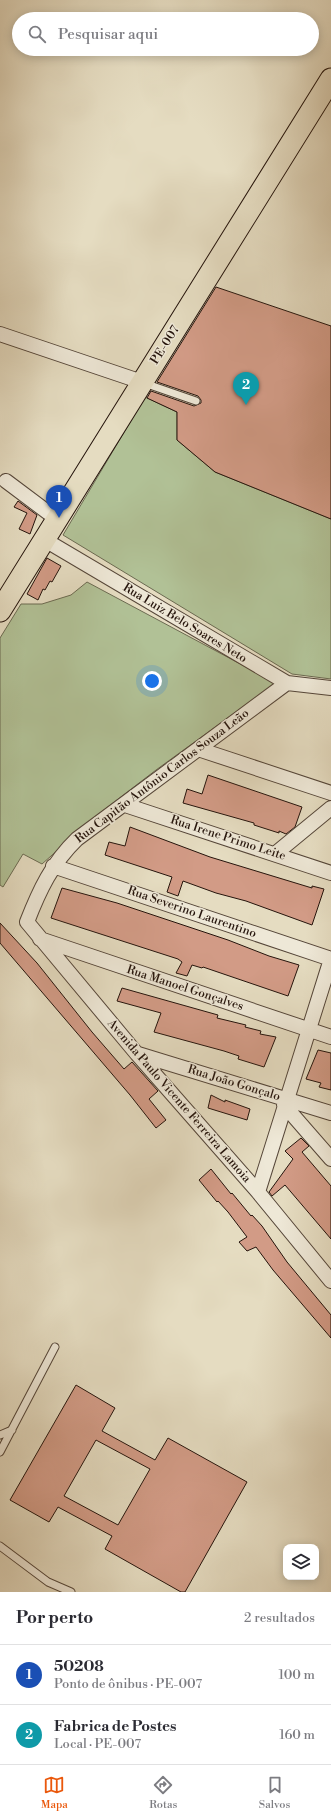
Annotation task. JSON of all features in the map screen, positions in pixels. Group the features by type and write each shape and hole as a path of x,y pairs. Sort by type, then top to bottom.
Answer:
{"main road":[{"name":"PE-007","path":"0,611 331,79"}],"street":[{"path":"0,334 142,382"},
{"path":"6,481 58,520"},
{"name":"Rua Luiz Belo Soares Neto","path":"45,540 287,683 331,688"},
{"name":"Rua Capitão Antônio Carlos Souza Leão","path":"27,922 39,891 53,866 77,839 125,805 287,683"},
{"path":"198,749 331,793"},
{"name":"Rua Irene Primo Leite","path":"125,805 331,873"},
{"path":"275,854 331,808"},
{"name":"Rua Severino Laurentino","path":"53,866 331,959"},
{"name":"Avenida Paulo Vicente Ferreira Lamoia","path":"27,922 137,1054 258,1192 331,1281"},
{"name":"Rua Manoel Gonçalves","path":"39,938 331,1037"},
{"path":"258,1192 331,959"},
{"name":"Rua João Gonçalo","path":"137,1054 285,1102 331,1113"},
{"path":"285,1102 331,1159"}],"lane":[{"path":"142,382 196,402"},
{"path":"0,1452 55,1347"},
{"path":"0,1435 12,1430"},
{"path":"0,1546 48,1582 72,1592"}],"green space":[{"path":"145,397 177,412 177,440 215,472 331,519 331,679 292,674 63,535"},
{"path":"87,582 276,683 156,770 96,816 42,864 23,854 3,887 0,885 0,638 21,604 42,604 71,595"}],"building":[{"path":"216,287 331,326 331,519 215,472 177,440 177,412 147,398 151,391 194,406 201,403 198,396 157,382"},
{"path":"18,501 37,515 30,534 19,529 27,513 14,507"},
{"path":"47,558 61,566 52,582 50,581 45,590 43,589 38,600 27,594"},
{"path":"208,775 302,807 295,827 286,834 279,831 279,833 254,825 254,823 183,803 187,789 202,794"},
{"path":"130,827 210,857 312,888 312,886 324,889 312,925 246,901 216,893 183,881 178,896 167,892 172,877 105,855 109,842 125,846"},
{"path":"62,888 117,903 299,965 288,996 203,967 192,965 187,976 176,973 182,962 178,959 51,918"},
{"path":"0,923 37,963 92,1032 124,1069 132,1062 158,1091 149,1099 166,1120 156,1128 130,1095 0,943"},
{"path":"122,988 218,1015 217,1018 246,1025 245,1027 261,1031 260,1034 276,1037 264,1067 238,1059 239,1056 224,1051 154,1032 161,1013 117,1001"},
{"path":"318,1050 331,1053 331,1090 319,1087 321,1083 306,1079"},
{"path":"211,1095 225,1102 225,1100 250,1109 247,1120 208,1108"},
{"path":"301,1138 309,1146 302,1152 331,1186 331,1239 285,1185 272,1196 269,1192 293,1159 285,1151"},
{"path":"211,1169 231,1194 232,1193 251,1216 252,1215 262,1226 287,1262 331,1315 331,1338 273,1270 256,1247 247,1251 239,1242 247,1237 228,1212 218,1201 217,1202 199,1180"},
{"path":"76,1385 115,1408 102,1431 155,1460 168,1438 247,1482 185,1592 181,1592 105,1549 112,1536 58,1507 49,1522 10,1500","holes":["96,1440 150,1469 118,1525 64,1496"]}],"place":[{"name":"Fabrica de Postes","path":"246,405"},
{"name":"50208","path":"59,518"}]}
